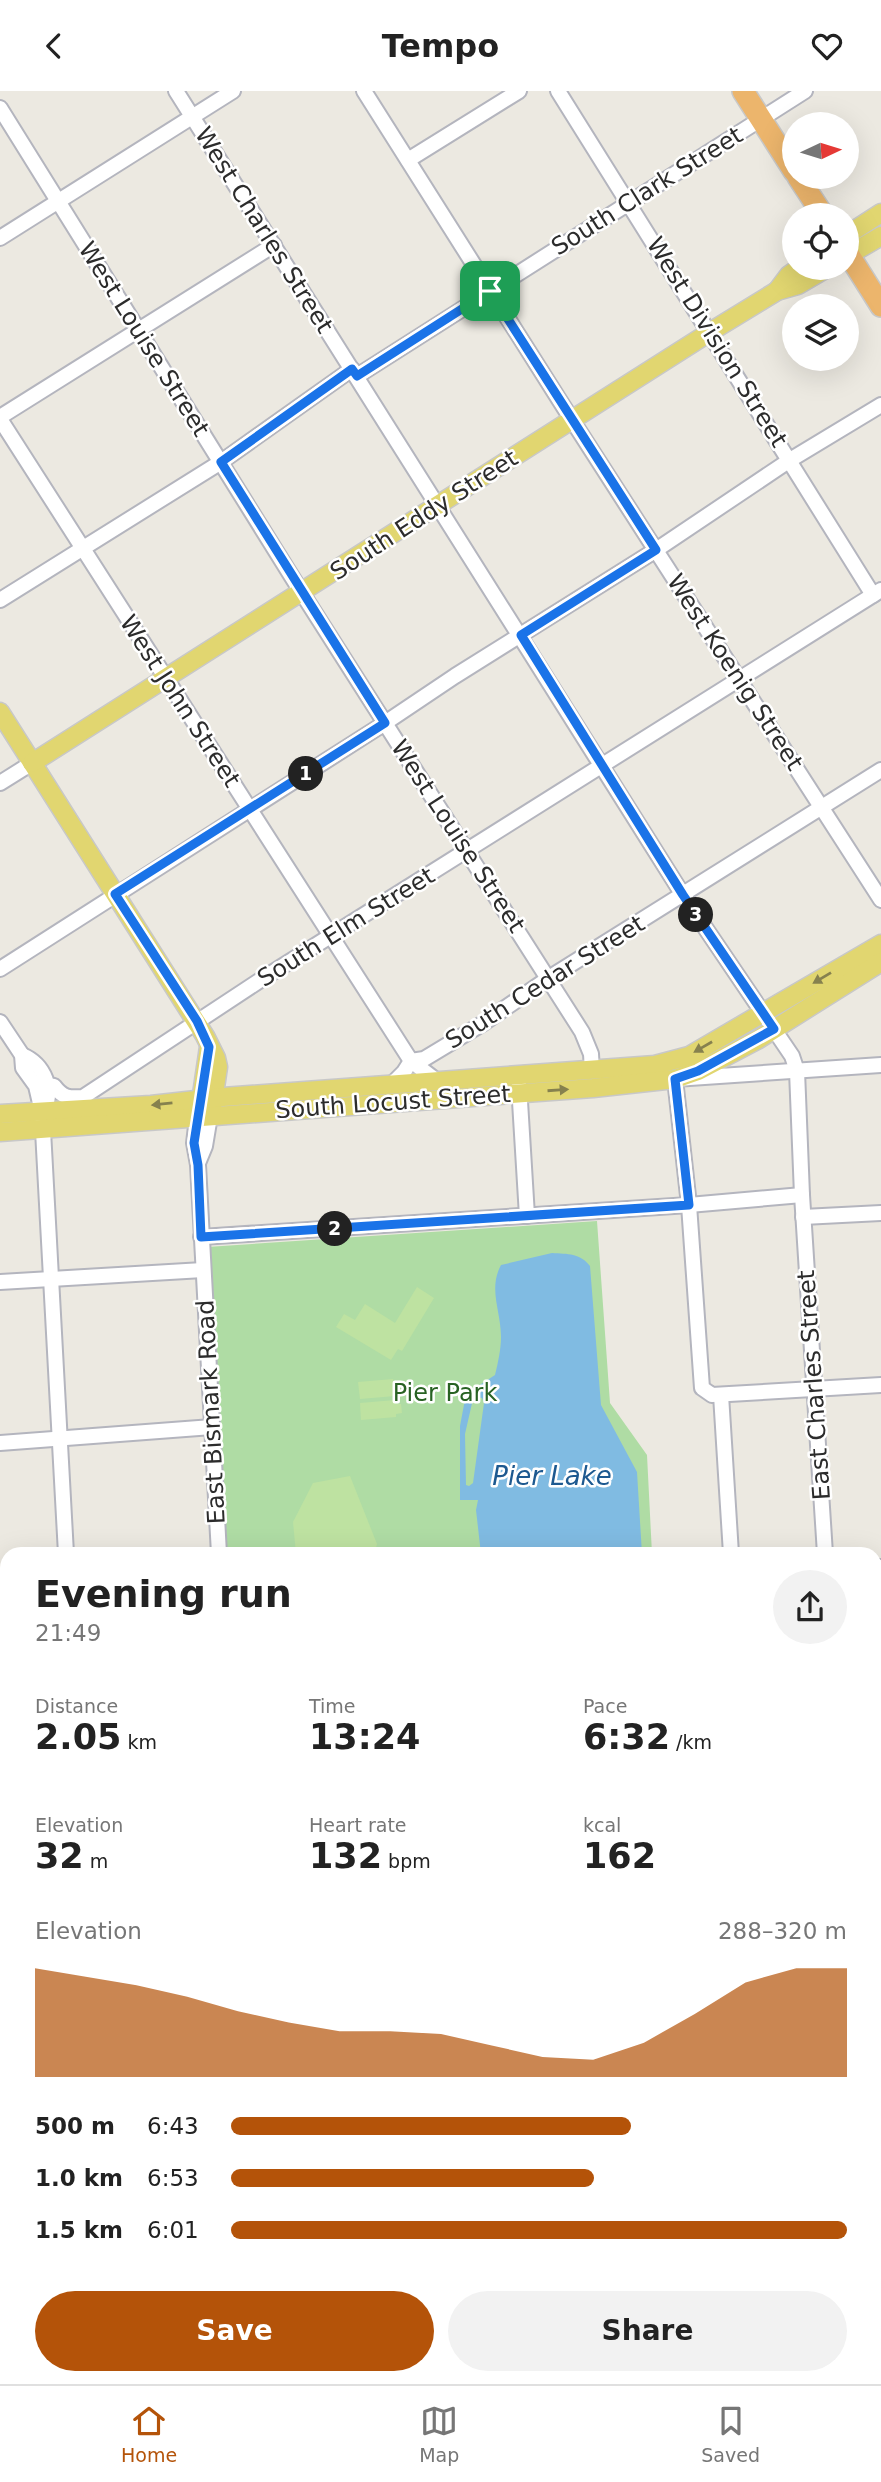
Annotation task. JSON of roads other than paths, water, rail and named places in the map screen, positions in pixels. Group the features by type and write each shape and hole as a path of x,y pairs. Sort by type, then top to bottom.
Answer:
{"highway":[{"path":"743,91 782,153"},
{"path":"859,270 881,306"}],"main road":[{"path":"859,237 881,213"},
{"path":"859,245 881,236"},
{"name":"South Eddy Street","path":"777,291 785,280"},
{"name":"South Eddy Street","path":"32,763 710,332 777,291 793,288 807,280"},
{"path":"0,712 197,1021 216,1058 218,1067 204,1117"},
{"name":"South Locust Street","path":"0,1132 43,1120 209,1098 437,1081 519,1085 592,1071 654,1065 689,1056 881,944"},
{"name":"South Locust Street","path":"0,1115 43,1120 204,1117 519,1085 675,1079 698,1071 774,1029 881,962"}],"street":[{"name":"West Charles Street","path":"176,91 683,895 792,1056 797,1071"},
{"path":"0,238 233,91"},
{"name":"West Koenig Street","path":"364,91 881,900"},
{"path":"408,160 519,91"},
{"name":"West Division Street","path":"558,91 877,593"},
{"name":"South Clark Street","path":"0,600 221,462 354,372 490,291 805,91"},
{"name":"West Louise Street","path":"0,108 302,593 549,978 582,1032 591,1054 592,1071"},
{"path":"0,418 274,245"},
{"path":"0,969 656,550 790,460 881,405"},
{"name":"West John Street","path":"0,418 411,1061 437,1081"},
{"name":"South Elm Street","path":"47,1085 54,1086 61,1095 68,1098 83,1097 197,1021 877,593"},
{"name":"South Eddy Street","path":"0,783 32,763"},
{"name":"South Cedar Street","path":"392,1084 411,1061 424,1059 482,1024 549,978 881,770"},
{"path":"0,1022 22,1055 23,1068 36,1086 43,1120 66,1547"},
{"path":"22,1055 34,1060 47,1085 49,1102 43,1120"},
{"path":"881,1065 675,1079 689,1205 702,1388 712,1395 721,1395 881,1385"},
{"path":"201,1237 802,1195 797,1071"},
{"path":"519,1085 527,1216"},
{"name":"East Bismark Road","path":"204,1117 194,1143 198,1165 219,1547"},
{"name":"East Charles Street","path":"802,1195 825,1547"},
{"path":"803,1217 881,1213"},
{"path":"0,1282 203,1270"},
{"path":"721,1395 731,1547"},
{"path":"0,1443 212,1427"}],"water":[{"name":"Pier Lake","path":"552,1253 578,1256 590,1266 601,1405 637,1472 642,1547 480,1547 476,1510 478,1500 460,1500 460,1426 466,1394 495,1375 501,1337 495,1291 501,1265","holes":["482,1398 484,1403 473,1483 469,1486 466,1485 465,1434 473,1399"]}],"park label":[{"name":"Pier Park","path":"445,1393"}]}
